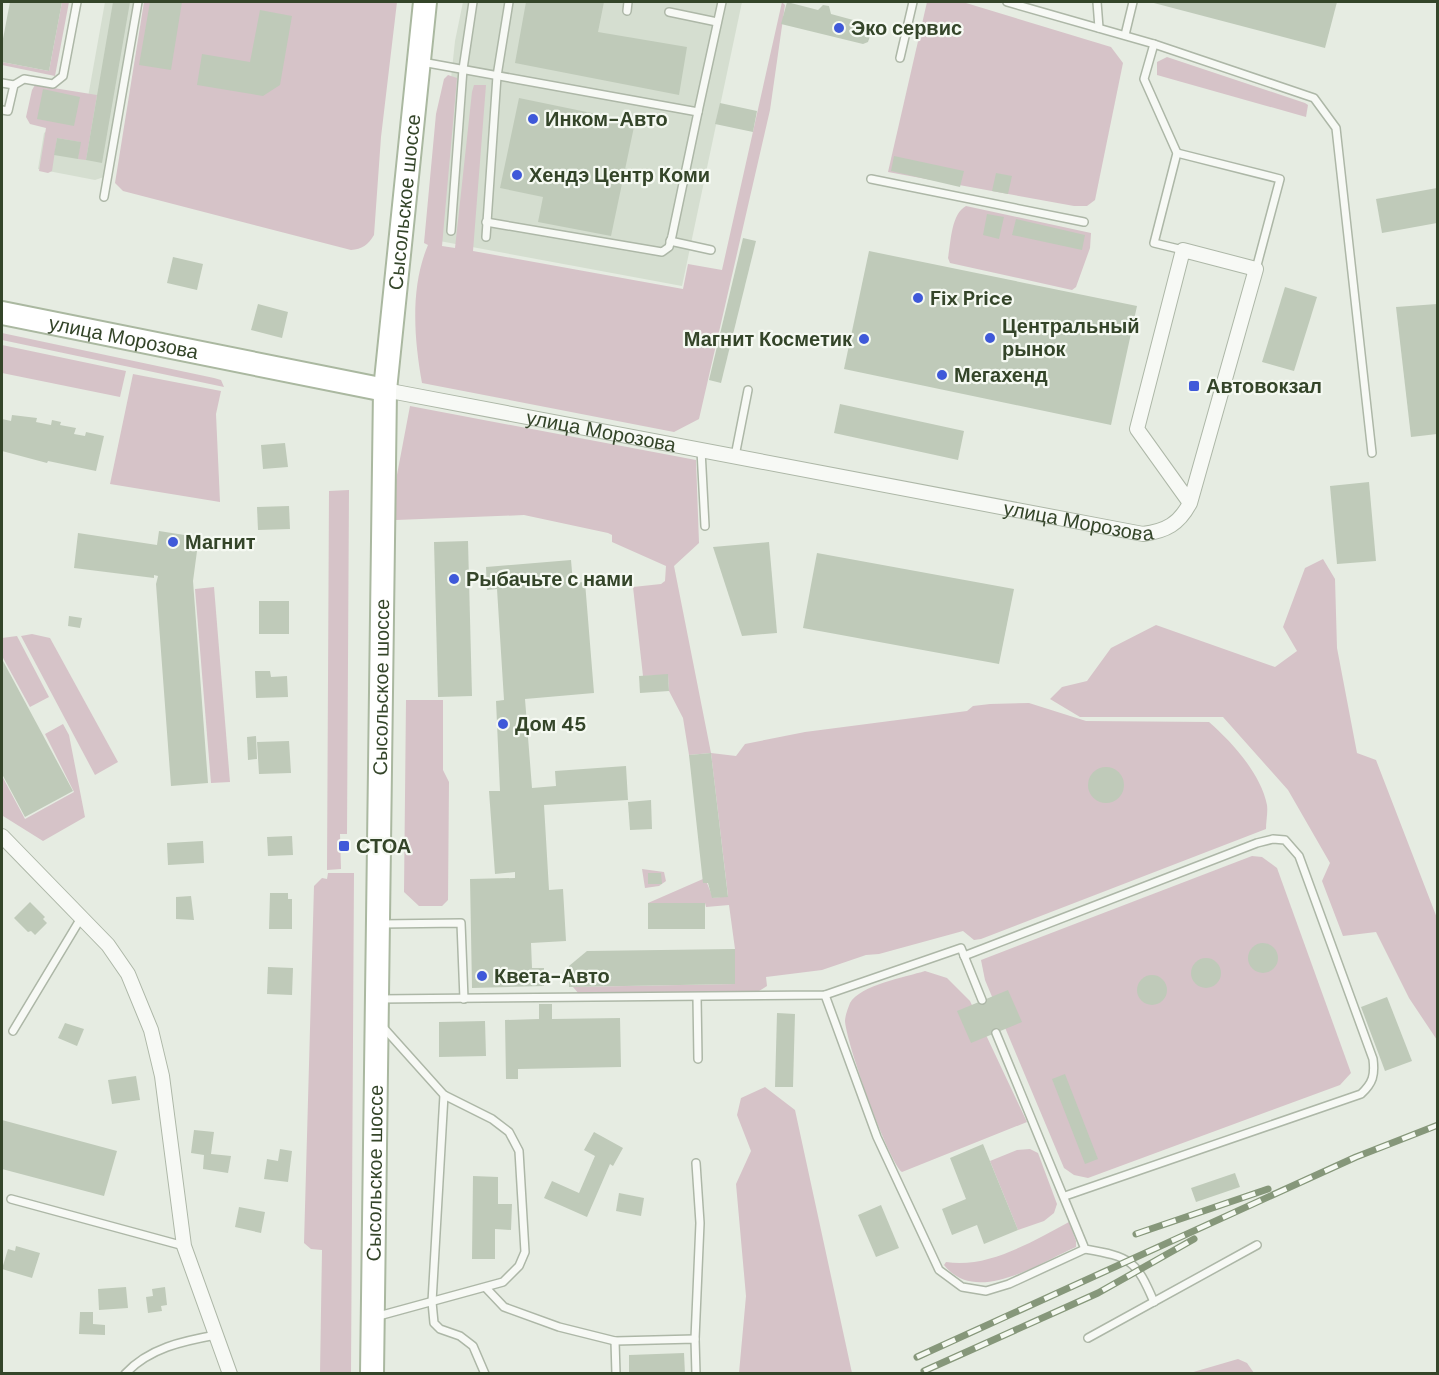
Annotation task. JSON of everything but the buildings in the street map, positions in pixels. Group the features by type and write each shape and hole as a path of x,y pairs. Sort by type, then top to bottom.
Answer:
{"main road":[{"name":"Сысольское шоссе","path":"372,1374 385,390 425,2"},
{"name":"улица Морозова","path":"2,313 385,390"}],"street":[{"path":"1183,250 1256,269 1190,503 1137,429 1183,250"},
{"name":"улица Морозова","path":"385,390 1143,534 1159,532 1172,526 1183,516 1190,503"},
{"path":"2,836 108,945 128,974 151,1030 162,1076 184,1246 230,1374"}],"lane":[{"path":"2,83 14,85 24,79 53,84 63,76 77,2"},
{"path":"104,197 138,2"},
{"path":"451,231 463,69 473,2"},
{"path":"486,237 497,76 508,2"},
{"path":"627,11 628,2"},
{"path":"486,222 662,252 669,247 722,2"},
{"path":"900,58 913,2"},
{"path":"1011,2 1154,44 1314,98 1336,128 1372,453"},
{"path":"1097,2 1099,28"},
{"path":"1125,35 1133,2"},
{"path":"669,12 717,22"},
{"path":"1154,44 1144,79 1177,153 1154,243 1183,250"},
{"path":"419,62 698,112"},
{"path":"2,110 8,111 14,85"},
{"path":"1177,153 1280,179 1256,269"},
{"path":"871,179 1084,222"},
{"path":"670,242 711,250"},
{"path":"735,456 748,390"},
{"path":"701,450 705,526"},
{"path":"964,956 1273,838 1285,840 1299,856 1373,1059 1375,1073 1372,1082 1361,1094 1065,1196"},
{"path":"13,1031 81,918"},
{"path":"377,924 461,923 464,999"},
{"path":"376,1009 464,999 825,995 961,948 982,1000"},
{"path":"825,995 877,1137 939,1270 962,1287 986,1291 1085,1249 1121,1257 1135,1266 1140,1270 1154,1302"},
{"path":"697,997 699,1059"},
{"path":"372,1318 503,1282 519,1266 525,1252 519,1151 509,1132 492,1119 444,1095 376,1009"},
{"path":"996,1033 1085,1249"},
{"path":"444,1095 432,1302 434,1323 440,1329 460,1336 472,1346 485,1374"},
{"path":"696,1162 700,1223 695,1339 696,1374"},
{"path":"11,1199 184,1246"},
{"path":"1088,1338 1257,1245"},
{"path":"486,1288 504,1306 559,1328 615,1341 695,1339"},
{"path":"125,1374 134,1365 159,1350 184,1340 216,1335"},
{"path":"615,1341 616,1374"}],"shaded area":[{"path":"62,2 69,2 55,76 2,65 2,62 49,71"},
{"path":"105,2 137,2 107,176 95,180 38,169 44,133 48,130 83,125"},
{"path":"144,2 397,2 381,137 374,235 367,244 351,250 123,191 115,183"},
{"path":"463,2 742,2 682,286 434,240 455,41"},
{"path":"782,2 785,5 770,110 699,419 674,432 422,383 417,349 416,296 422,261 428,245 424,243 436,114 444,79 448,75 457,78 442,246 455,248 472,92 474,85 486,85 473,251 683,289 688,264 722,270"},
{"path":"927,2 966,3 1111,47 1123,63 1095,200 1087,206 1074,206 888,172"},
{"path":"1167,57 1305,103 1308,105 1306,117 1157,75 1157,62"},
{"path":"35,85 97,95 86,160 78,159 80,142 57,138 52,171 48,173 39,171 46,128 30,124 26,117"},
{"path":"966,206 1091,233 1090,248 1076,287 1072,290 950,263 948,258 955,222 957,215"},
{"path":"2,333 214,378 221,380 224,387 2,340"},
{"path":"2,345 126,371 120,397 2,373"},
{"path":"133,374 221,391 216,414 220,502 110,484"},
{"path":"410,406 696,460 699,543 674,566 711,753 689,755 683,718 669,691 668,675 643,676 633,587 661,584 665,581 666,566 612,542 612,535 608,533 524,515 396,520 396,480"},
{"path":"349,490 347,834 340,834 341,869 327,870 329,491"},
{"path":"1323,559 1335,579 1337,648 1357,753 1376,760 1437,918 1437,1040 1409,998 1376,932 1343,936 1322,881 1330,863 1288,790 1223,717 1080,717 1050,699 1062,687 1087,681 1111,648 1156,625 1275,667 1297,651 1283,627 1305,568"},
{"path":"214,587 230,782 211,783 195,589"},
{"path":"32,634 50,638 118,762 95,775 21,636"},
{"path":"17,636 49,697 30,707 2,656 2,638"},
{"path":"406,700 443,700 443,770 449,782 448,900 442,906 419,906 404,892"},
{"path":"1029,703 1086,721 1209,722 1236,749 1259,782 1267,805 1266,829 981,939 974,940 963,931 879,954 866,955 822,970 766,977 767,986 759,991 579,994 573,987 735,984 735,949 729,905 706,907 705,903 648,903 703,879 713,898 728,896 711,753 736,756 745,744 805,732 967,711 973,706 990,704"},
{"path":"63,724 69,735 85,817 43,841 3,816 2,776 25,819 74,792 45,734"},
{"path":"1252,856 1262,857 1277,868 1351,1073 1340,1085 1088,1178 1074,1175 1064,1168 985,980 981,960"},
{"path":"642,869 664,872 666,881 659,886 645,888"},
{"path":"328,873 354,873 351,1374 320,1373 322,1250 311,1249 304,1243 314,886 322,878 327,879"},
{"path":"925,971 947,978 970,1001 1027,1122 902,1172 887,1147 869,1100 852,1052 845,1019 850,1003 863,991 884,982"},
{"path":"765,1087 795,1110 852,1373 739,1373 746,1296 736,1184 751,1151 737,1115 741,1098"},
{"path":"1030,1149 1038,1153 1057,1204 1054,1213 1044,1221 1018,1230 990,1161 1017,1150"},
{"path":"1069,1222 1076,1247 1026,1271 990,1282 973,1282 957,1277 944,1265 946,1262 978,1261 1010,1252"},
{"path":"1238,1359 1247,1363 1254,1373 1190,1373"}],"railway":[{"path":"917,1357 1356,1157 1438,1125"},
{"path":"1136,1234 1268,1189"},
{"path":"924,1371 1098,1293 1194,1239"}],"place":[{"name":"Эко сервис","path":"839,28"},
{"name":"Инком-Авто","path":"533,119"},
{"name":"Хендэ Центр Коми","path":"517,175"},
{"name":"Fix Price","path":"918,298"},
{"name":"Центральный рынок","path":"990,338"},
{"name":"Магнит Косметик","path":"864,339"},
{"name":"Мегахенд","path":"942,375"},
{"name":"Автовокзал","path":"1194,386"},
{"name":"Магнит","path":"173,542"},
{"name":"Рыбачьте с нами","path":"454,579"},
{"name":"Дом 45","path":"503,724"},
{"name":"СТОА","path":"344,846"},
{"name":"Квета-Авто","path":"482,976"}]}
